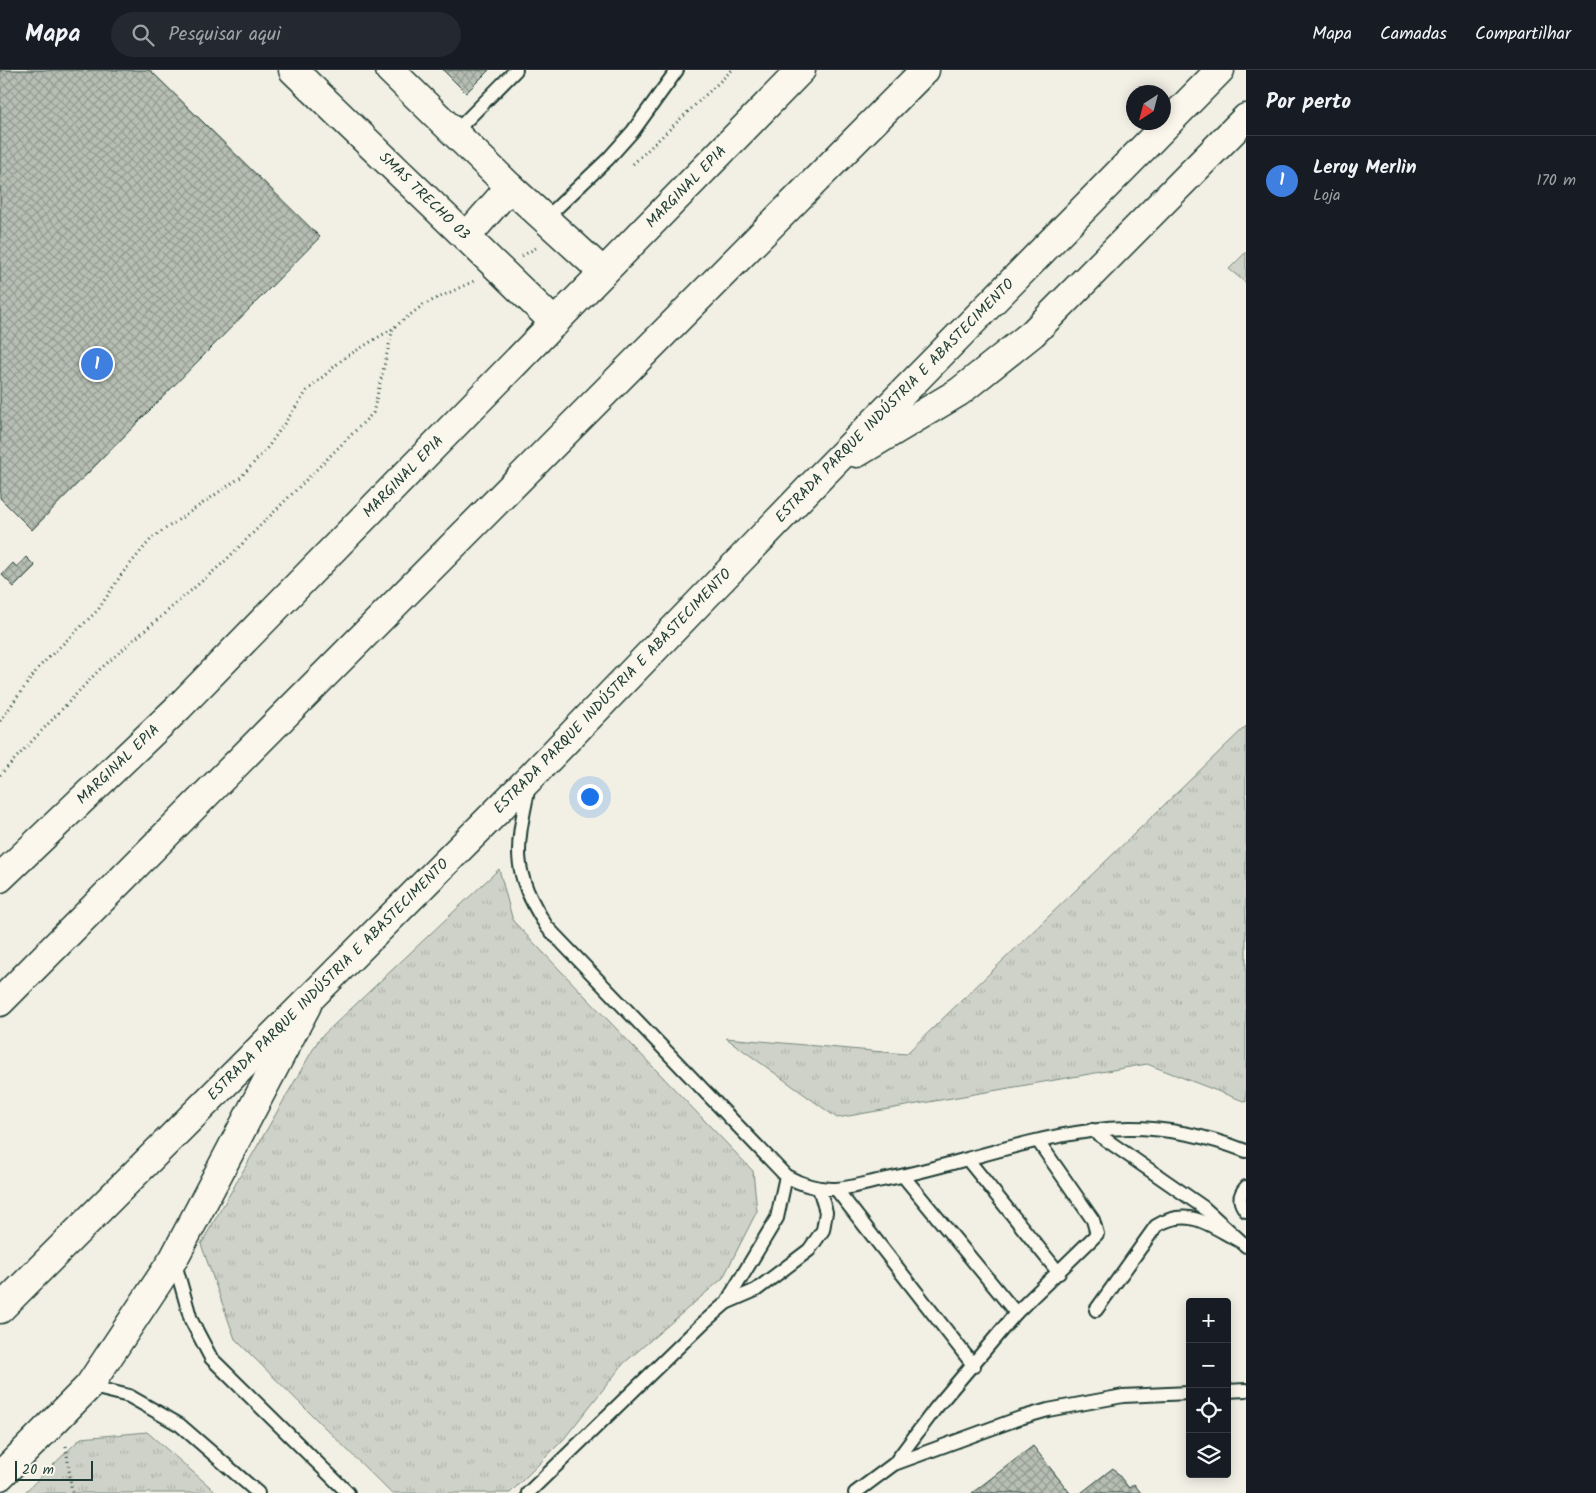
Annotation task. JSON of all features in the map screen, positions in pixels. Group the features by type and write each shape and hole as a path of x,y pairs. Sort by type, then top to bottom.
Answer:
{"main road":[{"name":"SMAS TRECHO 03","path":"293,70 555,323"},
{"path":"390,70 510,187 603,272"},
{"name":"MARGINAL EPIA","path":"0,878 178,707 802,70"},
{"path":"0,1002 925,70"},
{"name":"ESTRADA PARQUE INDÚSTRIA E ABASTECIMENTO","path":"0,1309 530,778 824,473 1220,70"},
{"path":"824,473 959,392 1033,333 1246,118"},
{"path":"466,237 510,187"},
{"path":"0,1476 89,1386 174,1258 313,994"}],"lane":[{"path":"454,133 516,70"},
{"path":"553,226 608,159 633,132 677,70"},
{"path":"530,778 518,840 518,858 523,882 531,901 548,927 786,1176 819,1188 836,1189 904,1176 1092,1130 1133,1128 1179,1131 1246,1151"},
{"path":"1092,1130 1203,1207 1242,1243"},
{"path":"894,1464 935,1409 974,1366 1016,1313 1094,1237 1097,1228 1038,1142"},
{"path":"968,1160 1059,1272"},
{"path":"528,1493 726,1303 777,1218 786,1176"},
{"path":"904,1176 1016,1313"},
{"path":"1246,1187 1239,1197 1239,1201 1246,1211"},
{"path":"726,1303 756,1290 809,1250 823,1230 826,1212 819,1188"},
{"path":"836,1189 974,1366"},
{"path":"1096,1310 1156,1226 1167,1219 1181,1216 1198,1219 1242,1243"},
{"path":"174,1258 191,1320 212,1358 348,1493"},
{"path":"89,1386 129,1396 180,1425 258,1493"},
{"path":"1231,1391 1246,1390"},
{"path":"855,1493 894,1464 981,1431 1048,1410 1122,1396 1186,1393"}],"path":[{"path":"630,167 732,70"},
{"path":"0,721 39,667 98,610 121,575 152,538 241,477 268,447 307,391 344,358 393,328 423,306 499,269 553,226"},
{"path":"0,775 99,670 223,563 373,413 393,328"},
{"path":"53,1423 65,1442 72,1493"}],"green space":[{"path":"1246,252 1246,283 1229,269"},
{"path":"1246,726 1246,1102 1147,1064 837,1118 726,1038 906,1054"},
{"path":"499,869 513,921 753,1171 757,1211 723,1278 624,1363 563,1440 510,1493 391,1493 235,1339 201,1244 319,1039"},
{"path":"147,1432 217,1493 24,1493 81,1438"}],"building":[{"path":"0,70 150,70 320,237 32,530 0,498"},
{"path":"443,70 489,70 466,93"},
{"path":"26,557 35,566 14,587 2,575 13,563 17,567"},
{"path":"1033,1446 1070,1493 972,1493"},
{"path":"1113,1468 1129,1488 1134,1484 1141,1493 1081,1493"}],"place":[{"name":"Leroy Merlin","path":"97,364"}]}
